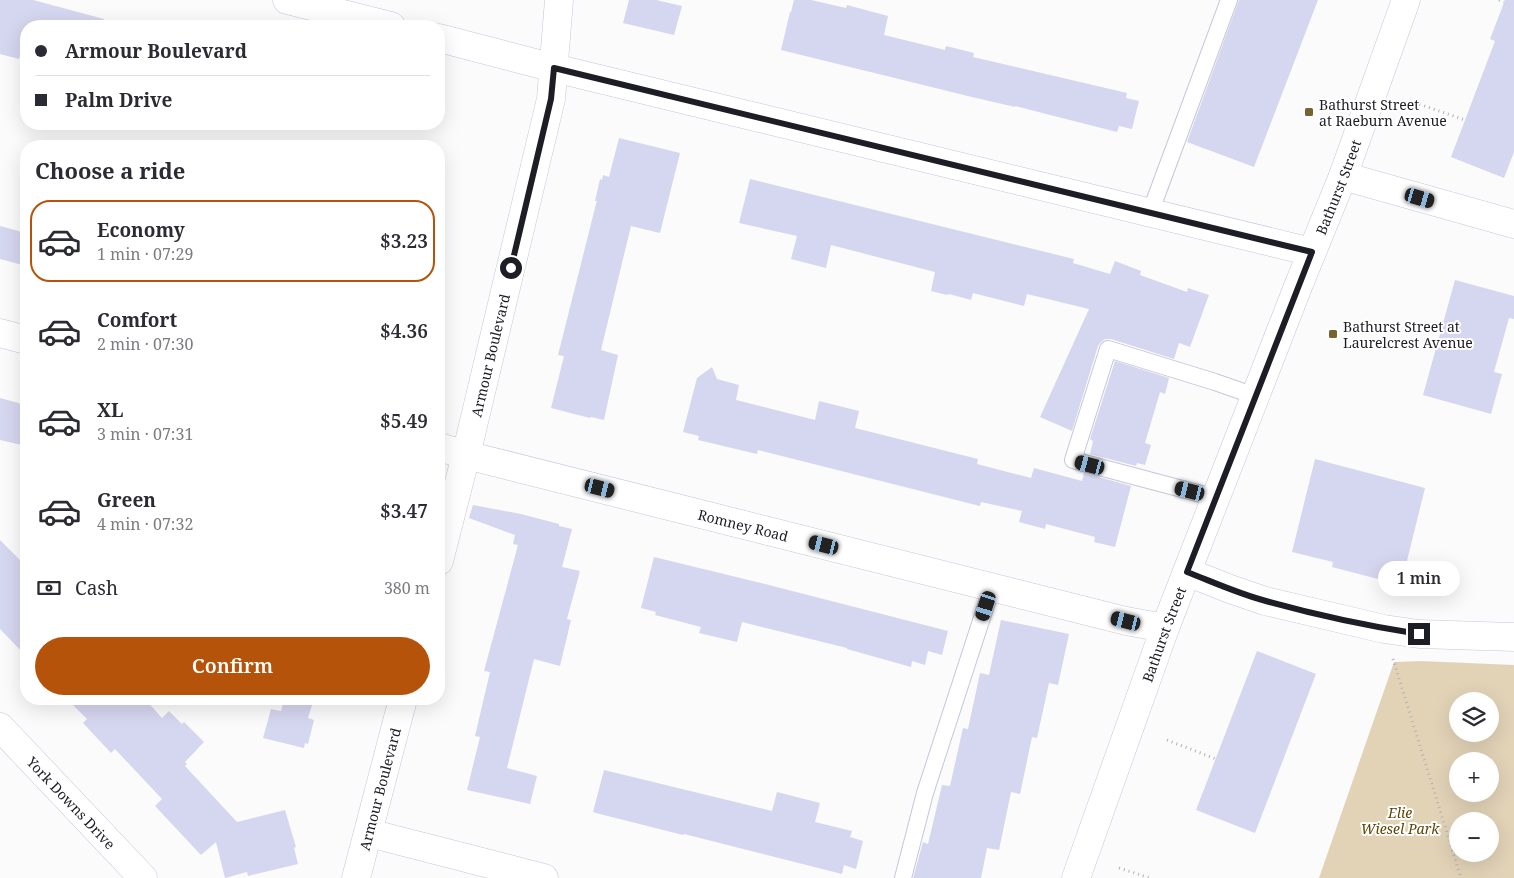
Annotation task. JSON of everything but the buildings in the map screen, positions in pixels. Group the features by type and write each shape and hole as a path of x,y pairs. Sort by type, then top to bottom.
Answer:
{"street":[{"path":"287,0 368,20"},
{"name":"Armour Boulevard","path":"445,537 551,99 559,0"},
{"name":"Bathurst Street","path":"1076,878 1164,628 1343,176 1406,0"},
{"path":"445,40 554,68 1312,252"},
{"path":"1343,176 1514,224"},
{"path":"0,333 20,338"},
{"name":"Romney Road","path":"445,449 1126,621 1164,628"},
{"path":"1187,572 1265,601 1384,629 1419,634 1514,637"},
{"name":"Armour Boulevard","path":"356,878 401,705"},
{"name":"York Downs Drive","path":"0,727 143,878"},
{"path":"369,833 544,878"}],"lane":[{"path":"1150,212 1229,0"},
{"path":"1216,498 1073,460 1108,349 1255,396"},
{"path":"903,878 925,793 992,587"}],"path":[{"path":"1498,0 1504,2"},
{"path":"1410,101 1465,120"},
{"path":"1384,629 1461,878"},
{"path":"1166,740 1216,759"},
{"path":"1119,868 1150,878"}],"green space":[{"name":"Elie Wiesel Park","path":"1421,661 1514,665 1514,878 1319,878 1394,662"}],"place":[{"name":"Bathurst Street at Raeburn Avenue","path":"1309,112"},
{"name":"Bathurst Street at Laurelcrest Avenue","path":"1333,334"}],"route":[{"path":"511,268 551,99 554,68 1312,252 1187,572 1265,601 1384,629 1419,634"}]}
